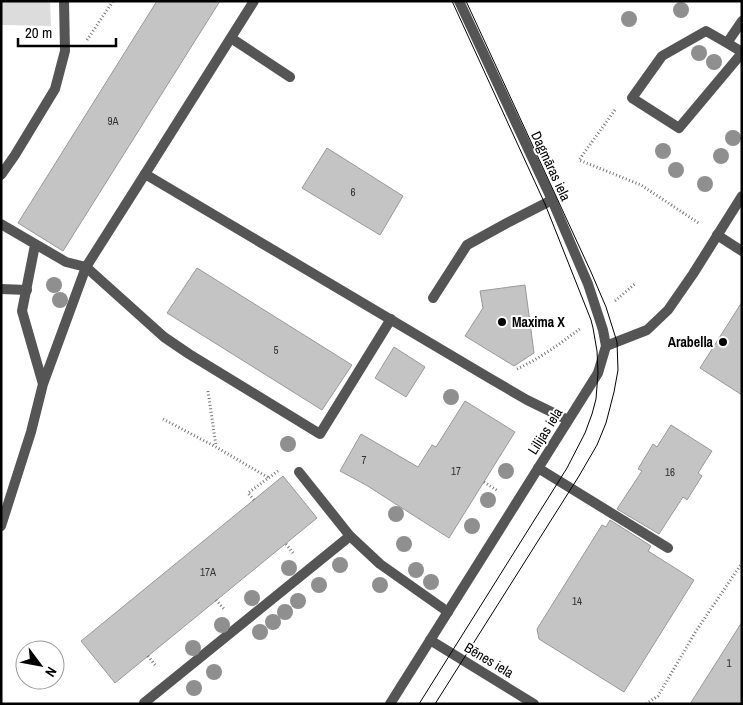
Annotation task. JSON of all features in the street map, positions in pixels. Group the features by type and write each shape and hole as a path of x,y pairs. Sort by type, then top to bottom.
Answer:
{"street":[{"path":"1,175 55,89 65,51 64,1"},
{"path":"1,526 31,432 43,384 86,267 254,1"},
{"name":"Dagmāras iela","path":"459,1 552,200 588,284 606,346"},
{"path":"727,43 742,21"},
{"path":"706,30 742,53 679,128 632,98 662,56 706,30"},
{"path":"231,38 290,77"},
{"path":"145,174 491,379 568,420"},
{"path":"606,346 647,330 668,310 742,196"},
{"path":"433,298 467,245 507,222 552,200"},
{"path":"1,224 66,262 86,267 164,337 320,434 390,319"},
{"path":"717,235 742,251"},
{"path":"35,245 22,311 43,384"},
{"path":"1,289 26,290"},
{"name":"Lilijas iela","path":"390,704 598,373 606,346"},
{"path":"538,468 668,548"},
{"path":"299,472 350,536 380,564 448,612"},
{"path":"144,703 350,536"},
{"name":"Bēnes iela","path":"430,640 534,704"}],"path":[{"path":"632,98 616,110 579,160 640,185 717,235"},
{"path":"491,379 524,365 565,340 636,283"},
{"path":"205,363 216,447"},
{"path":"163,419 269,478"},
{"path":"254,500 248,493 283,467 299,472"},
{"path":"646,704 658,696 696,631 742,563"}],"shaded area":[{"path":"1,1 50,1 51,26 1,25"}],"building":[{"path":"157,1 220,1 63,251 18,223"},
{"path":"327,148 403,196 380,235 302,188"},
{"path":"197,268 352,365 322,410 167,313"},
{"name":"Maxima X","path":"525,285 534,353 514,366 465,336 483,308 480,291"},
{"path":"742,302 742,395 700,368"},
{"path":"394,347 425,367 406,397 375,378"},
{"path":"465,401 515,432 449,538 366,485 340,471 361,434 418,467 432,445 436,447"},
{"path":"671,425 712,451 698,473 702,476 687,500 683,497 659,534 617,509 642,471 638,469 653,444 657,447"},
{"path":"283,476 317,518 115,683 81,641"},
{"path":"610,520 651,546 648,551 694,580 624,692 539,639 537,629 602,525 606,527"},
{"path":"742,622 742,704 690,704"}],"tram line":[{"path":"419,704 567,468 585,433 592,414 596,399 598,373 597,351 591,320 545,204 452,1"},
{"path":"435,704 597,445 606,423 618,370 617,342 606,307 466,1"}],"place":[{"name":"Maxima X","path":"502,322"},
{"name":"Arabella","path":"723,342"}]}
